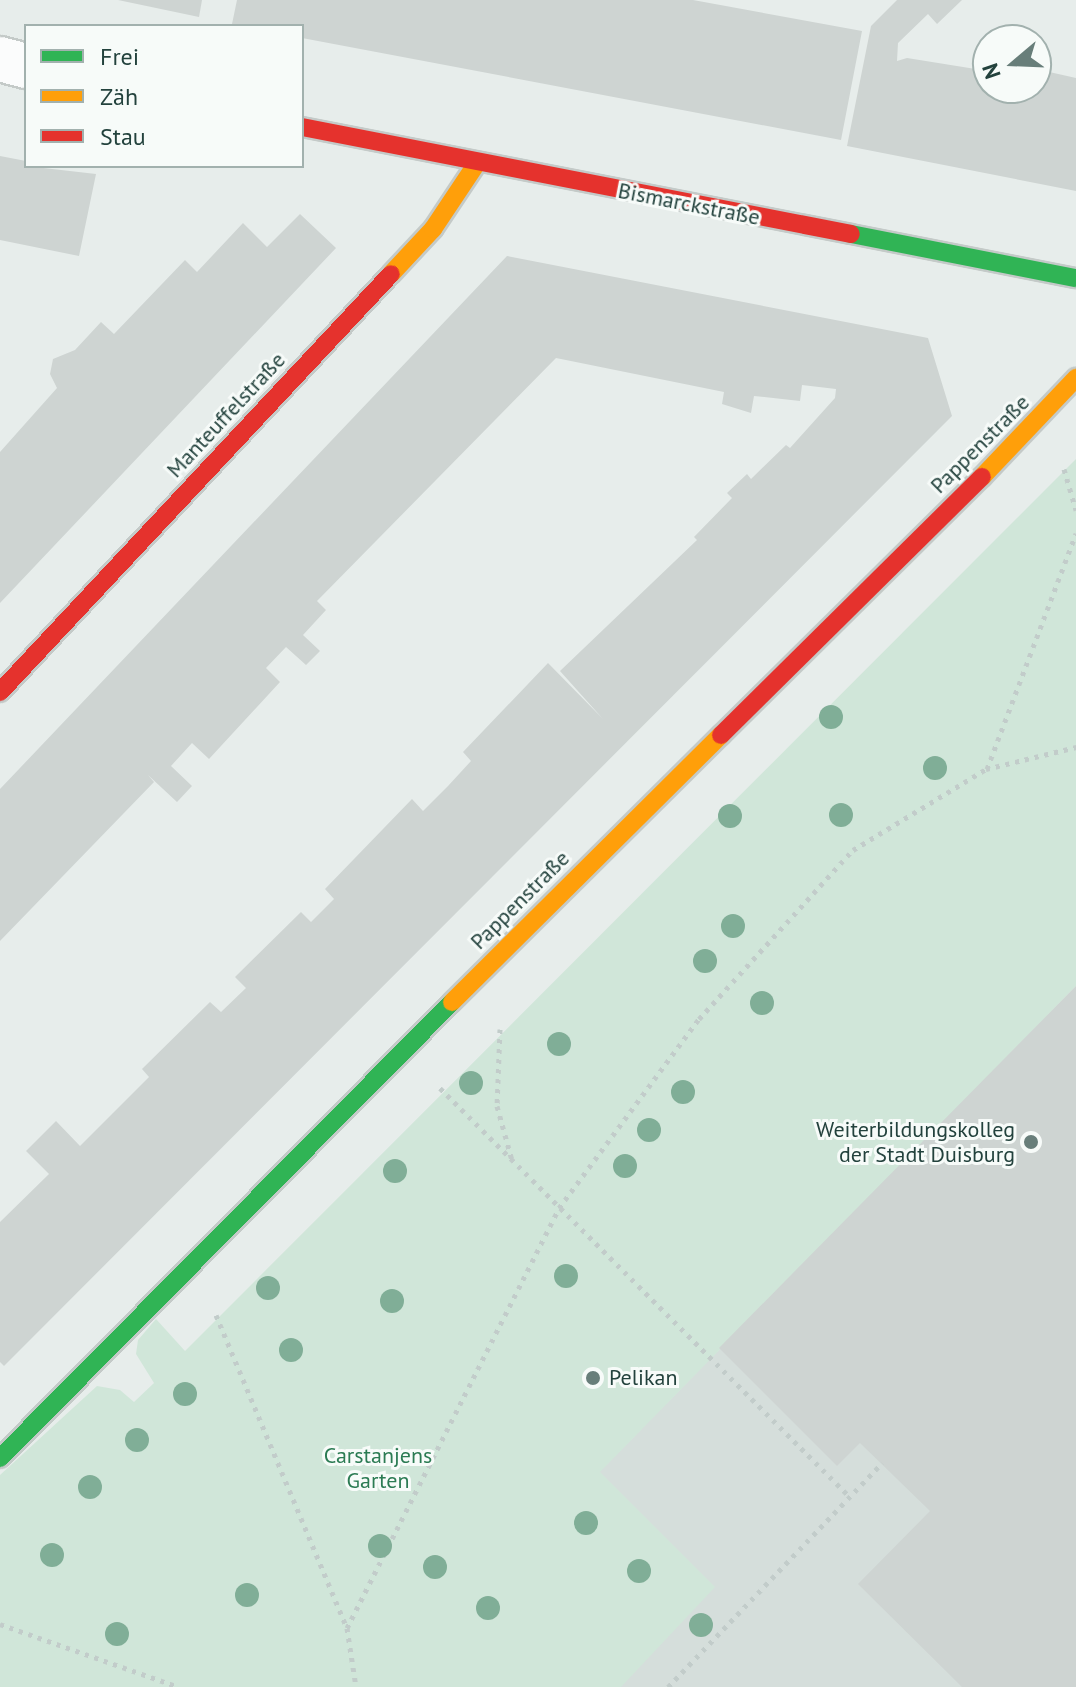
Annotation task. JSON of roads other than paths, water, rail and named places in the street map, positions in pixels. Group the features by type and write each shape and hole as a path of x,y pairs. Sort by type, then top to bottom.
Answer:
{"street":[{"path":"0,59 24,65"},
{"name":"Bismarckstraße","path":"304,127 1076,278"},
{"name":"Manteuffelstraße","path":"0,692 433,229 477,163"},
{"name":"Pappenstraße","path":"0,1458 192,1260 1025,434 1076,378"}],"place":[{"name":"Weiterbildungskolleg der Stadt Duisburg","path":"1031,1142"},
{"name":"Pelikan","path":"593,1378"}],"park label":[{"name":"Carstanjens Garten","path":"378,1468"}]}
